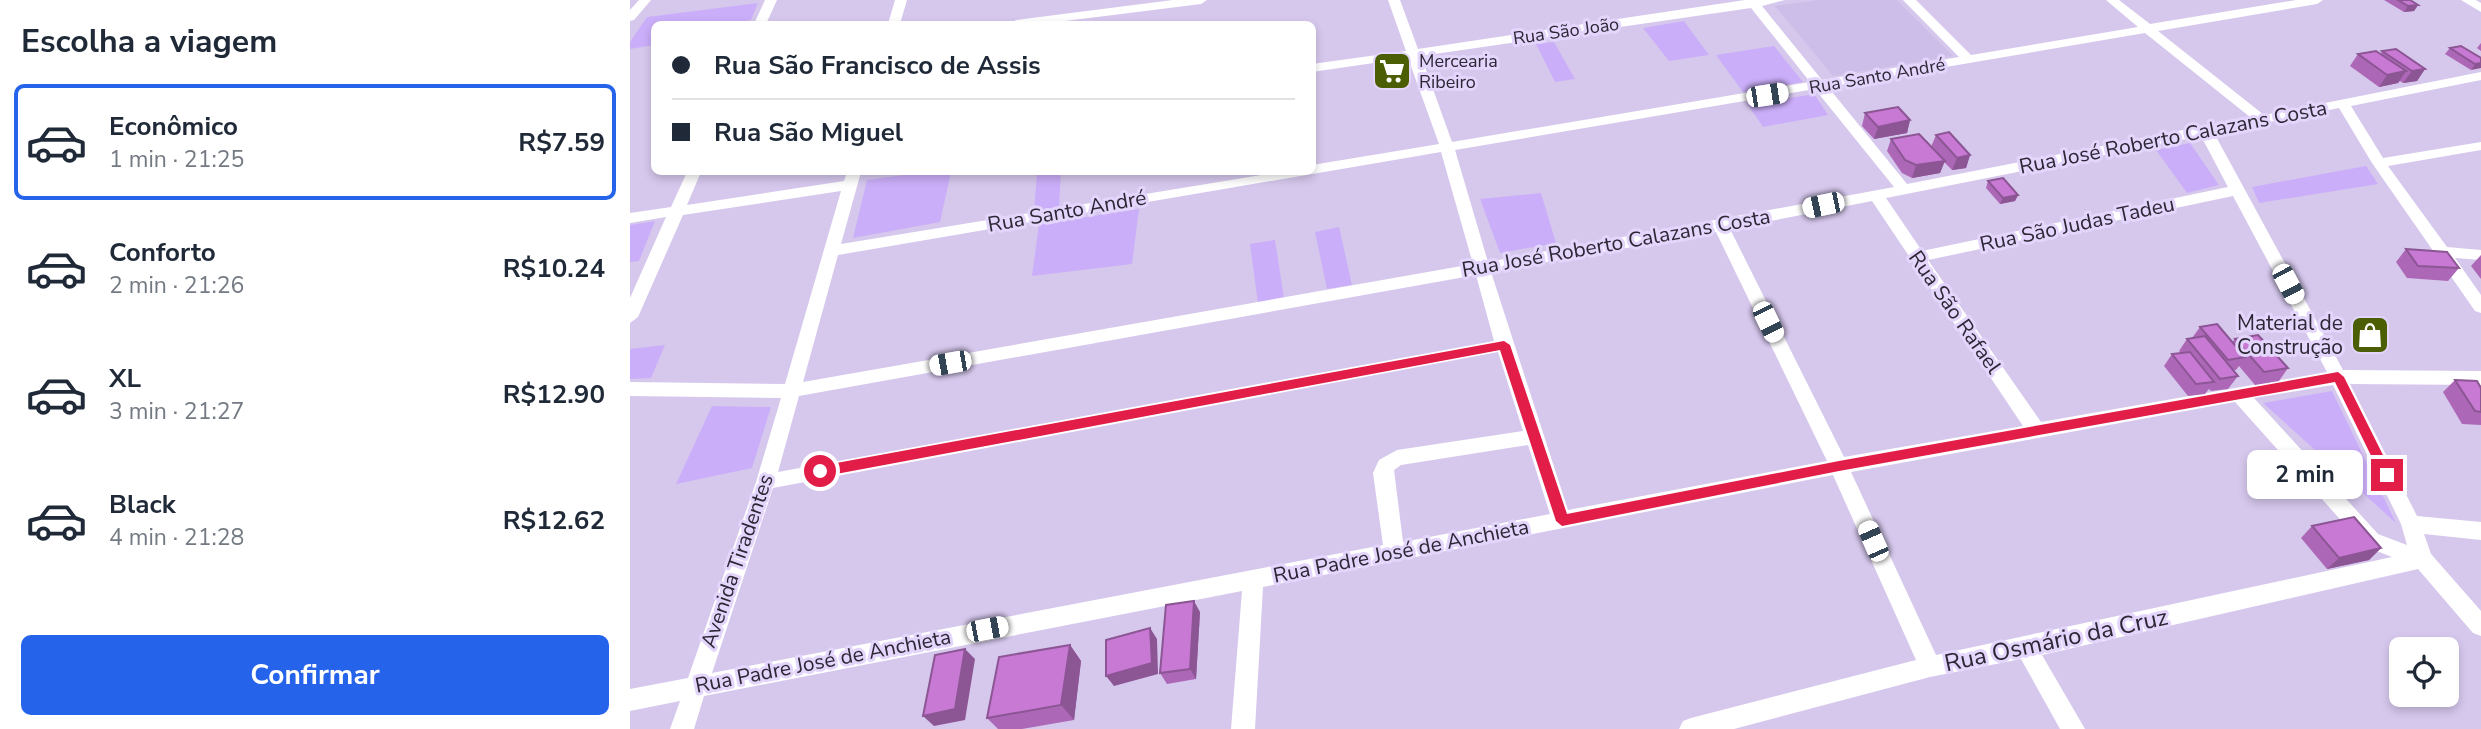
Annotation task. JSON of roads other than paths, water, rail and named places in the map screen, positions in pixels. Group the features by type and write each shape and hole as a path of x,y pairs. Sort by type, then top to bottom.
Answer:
{"street":[{"path":"630,18 645,0"},
{"path":"761,21 771,0"},
{"path":"895,21 901,0"},
{"path":"1039,21 1201,0"},
{"path":"1394,0 1447,147 1504,345 1562,521"},
{"name":"Rua São João","path":"1316,67 1779,0"},
{"path":"1909,0 1969,60"},
{"path":"2112,0 2262,120"},
{"name":"Rua Santo André","path":"1316,169 2317,0"},
{"path":"2467,0 2481,8"},
{"path":"1753,2 1903,189"},
{"name":"Rua José Roberto Calazans Costa","path":"790,391 1721,226 2481,76"},
{"path":"2343,104 2379,163 2481,307"},
{"path":"2205,130 2338,377 2411,524 2422,559 2481,626"},
{"path":"2379,163 2481,146"},
{"path":"630,317 693,175"},
{"name":"Rua Santo André","path":"831,251 1285,175"},
{"path":"630,218 676,212 852,178"},
{"name":"Avenida Tiradentes","path":"682,729 766,482 852,178"},
{"name":"Rua São Judas Tadeu","path":"1917,257 2238,190"},
{"name":"Rua São Rafael","path":"1874,194 2036,430"},
{"path":"1721,226 1839,466 1930,667"},
{"path":"2442,252 2481,255"},
{"path":"766,482 1504,345"},
{"name":"Rua Padre José de Anchieta","path":"630,700 695,685 1839,466 2239,394 2338,377 2481,377"},
{"path":"630,389 790,391"},
{"path":"2239,394 2371,540 2422,559"},
{"path":"1394,552 1383,473 1386,465 1397,458 1535,437"},
{"path":"2411,524 2481,531"},
{"name":"Rua Osmário da Cruz","path":"1691,729 1930,667 2422,559"},
{"path":"1243,729 1253,579"},
{"path":"2026,648 2073,729"}],"place":[{"name":"Mercearia Ribeiro","path":"1392,71"},
{"name":"Material de Construção","path":"2370,335"}]}
